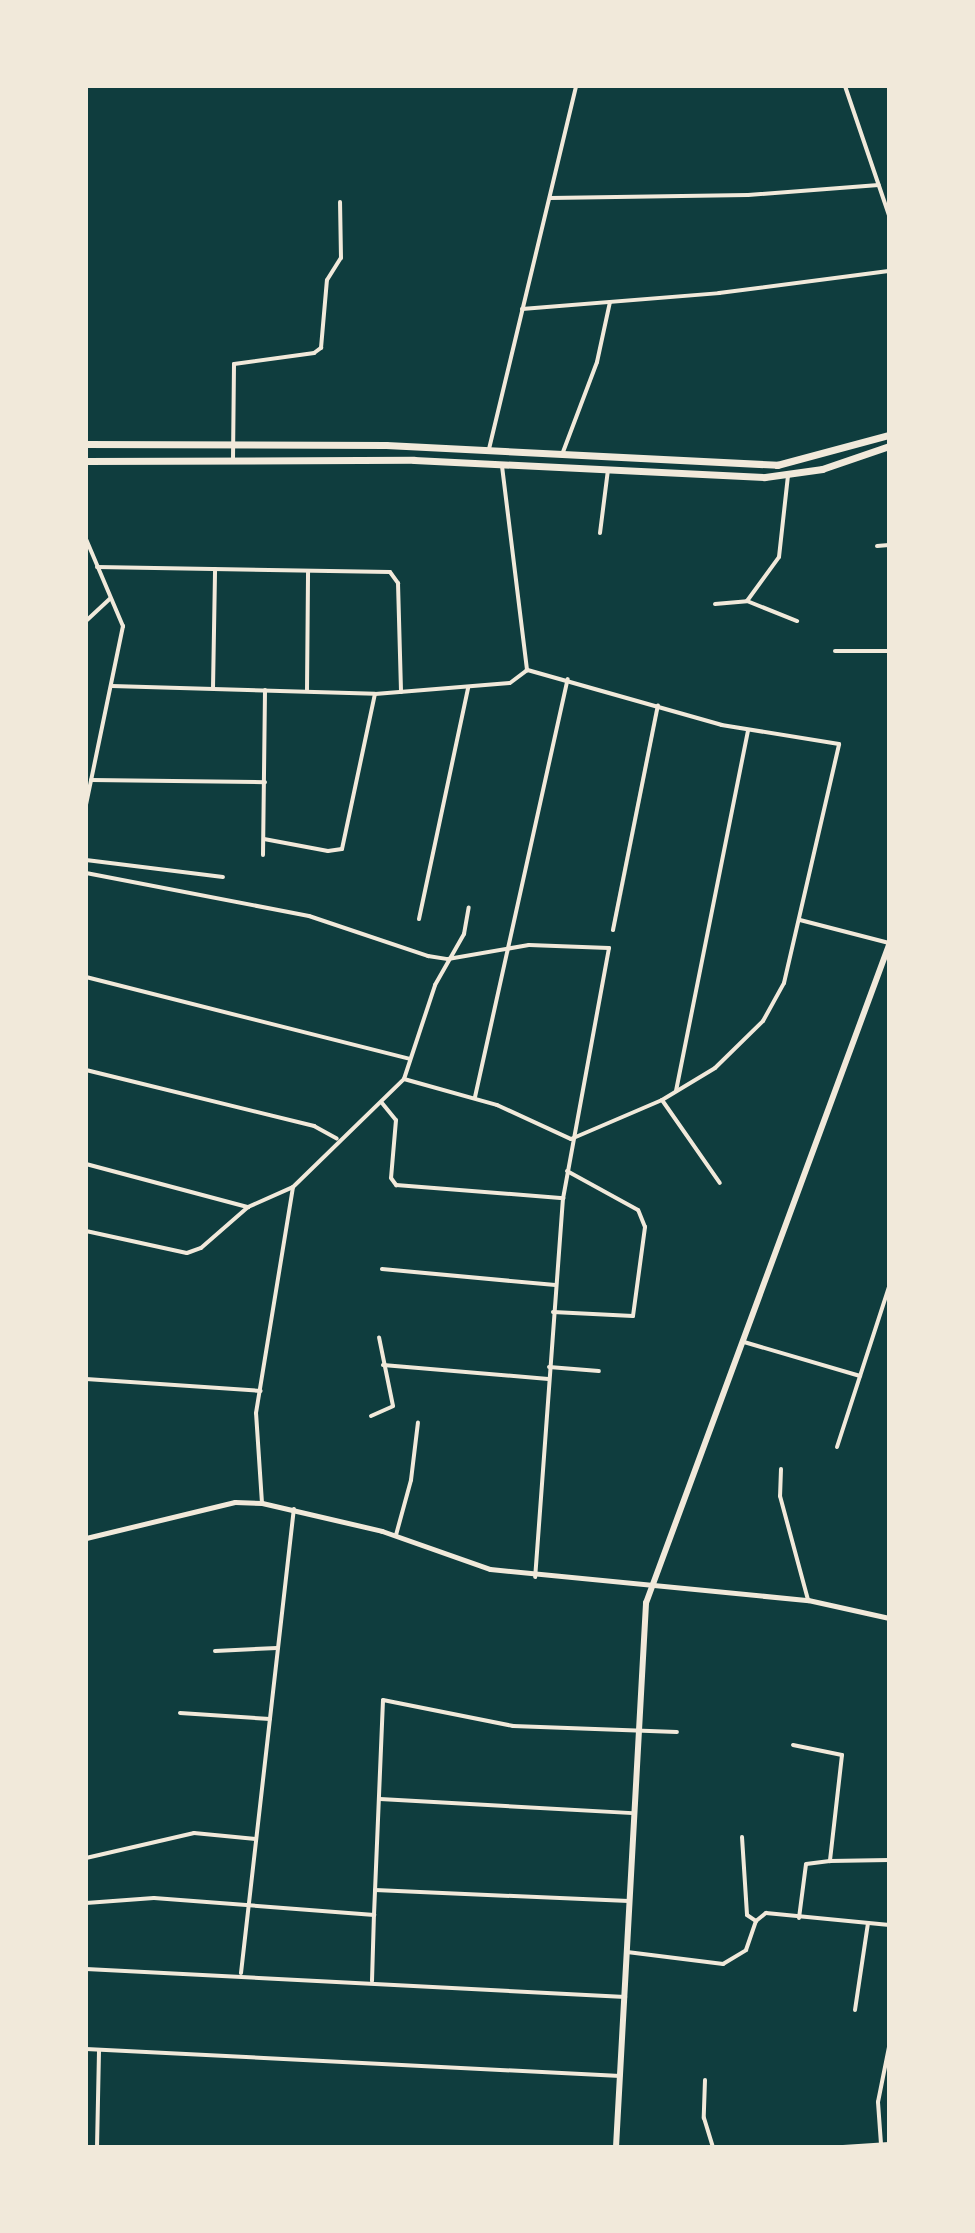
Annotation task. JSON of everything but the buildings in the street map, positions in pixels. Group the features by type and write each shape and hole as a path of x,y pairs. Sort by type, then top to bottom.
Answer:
{"main road":[{"path":"86,444 233,442 777,465 889,435"},
{"path":"86,461 414,460 502,466 788,475 889,446"},
{"path":"616,2147 641,1630 651,1589 740,1341 889,945"}],"street":[{"path":"488,451 576,86"},
{"path":"690,86 732,86"},
{"path":"845,86 889,215"},
{"path":"550,198 748,195 879,185"},
{"path":"233,460 234,364 314,353 321,348 327,280 341,258 340,202"},
{"path":"522,309 889,271"},
{"path":"562,454 597,362 610,302"},
{"path":"502,466 527,670"},
{"path":"600,533 608,470"},
{"path":"747,601 779,557 788,475"},
{"path":"86,539 123,626 86,805"},
{"path":"877,546 889,545"},
{"path":"97,567 396,576 401,692"},
{"path":"213,688 215,569"},
{"path":"307,691 308,571"},
{"path":"86,621 110,599"},
{"path":"715,604 747,601 797,621"},
{"path":"835,651 889,651"},
{"path":"112,686 375,694 510,683 527,670 748,730 832,740 840,749 784,983 763,1021 737,1051 662,1100 571,1139 475,1097 404,1079"},
{"path":"475,1097 568,679"},
{"path":"419,919 468,688"},
{"path":"263,855 265,689"},
{"path":"264,839 328,851 342,849 375,694"},
{"path":"613,930 658,705"},
{"path":"676,1091 748,730"},
{"path":"91,780 265,782"},
{"path":"86,860 223,877"},
{"path":"86,873 309,916 397,948 448,959 511,946 609,948 571,1139 563,1198 535,1577"},
{"path":"86,1231 187,1253 201,1248 248,1207 293,1187 404,1079 448,959 464,934 469,907"},
{"path":"800,920 889,945"},
{"path":"86,977 410,1059"},
{"path":"86,1070 314,1126 338,1140"},
{"path":"662,1100 720,1183"},
{"path":"382,1103 396,1120 391,1178 396,1185 563,1198"},
{"path":"86,1164 248,1207"},
{"path":"553,1312 633,1316 645,1227 638,1210 567,1171"},
{"path":"262,1503 256,1413 293,1187"},
{"path":"382,1269 555,1285"},
{"path":"837,1447 889,1287"},
{"path":"371,1416 393,1406 379,1337"},
{"path":"740,1341 860,1376"},
{"path":"383,1365 548,1379"},
{"path":"549,1367 599,1371"},
{"path":"86,1379 261,1391"},
{"path":"396,1535 411,1480 418,1422"},
{"path":"781,1469 780,1496 808,1600"},
{"path":"86,1538 223,1505 262,1503 396,1535 490,1569 651,1589 808,1600 889,1618"},
{"path":"241,1973 294,1509"},
{"path":"215,1651 277,1648"},
{"path":"372,1982 383,1700 513,1726 636,1734 677,1732"},
{"path":"180,1713 270,1719"},
{"path":"793,1745 842,1755 830,1861"},
{"path":"379,1798 633,1813"},
{"path":"86,1858 194,1833 256,1839"},
{"path":"742,1837 747,1915 756,1921"},
{"path":"799,1918 806,1864 889,1860"},
{"path":"375,1890 630,1901"},
{"path":"86,1903 154,1898 248,1908 374,1915"},
{"path":"627,1952 723,1964 746,1950 756,1921 766,1913 889,1925"},
{"path":"855,2010 868,1923"},
{"path":"86,1969 241,1973 625,1997"},
{"path":"881,2144 878,2102 889,2047"},
{"path":"86,2049 620,2076"},
{"path":"97,2147 99,2050"},
{"path":"705,2080 704,2118 713,2147"},
{"path":"843,2147 889,2144"}]}
